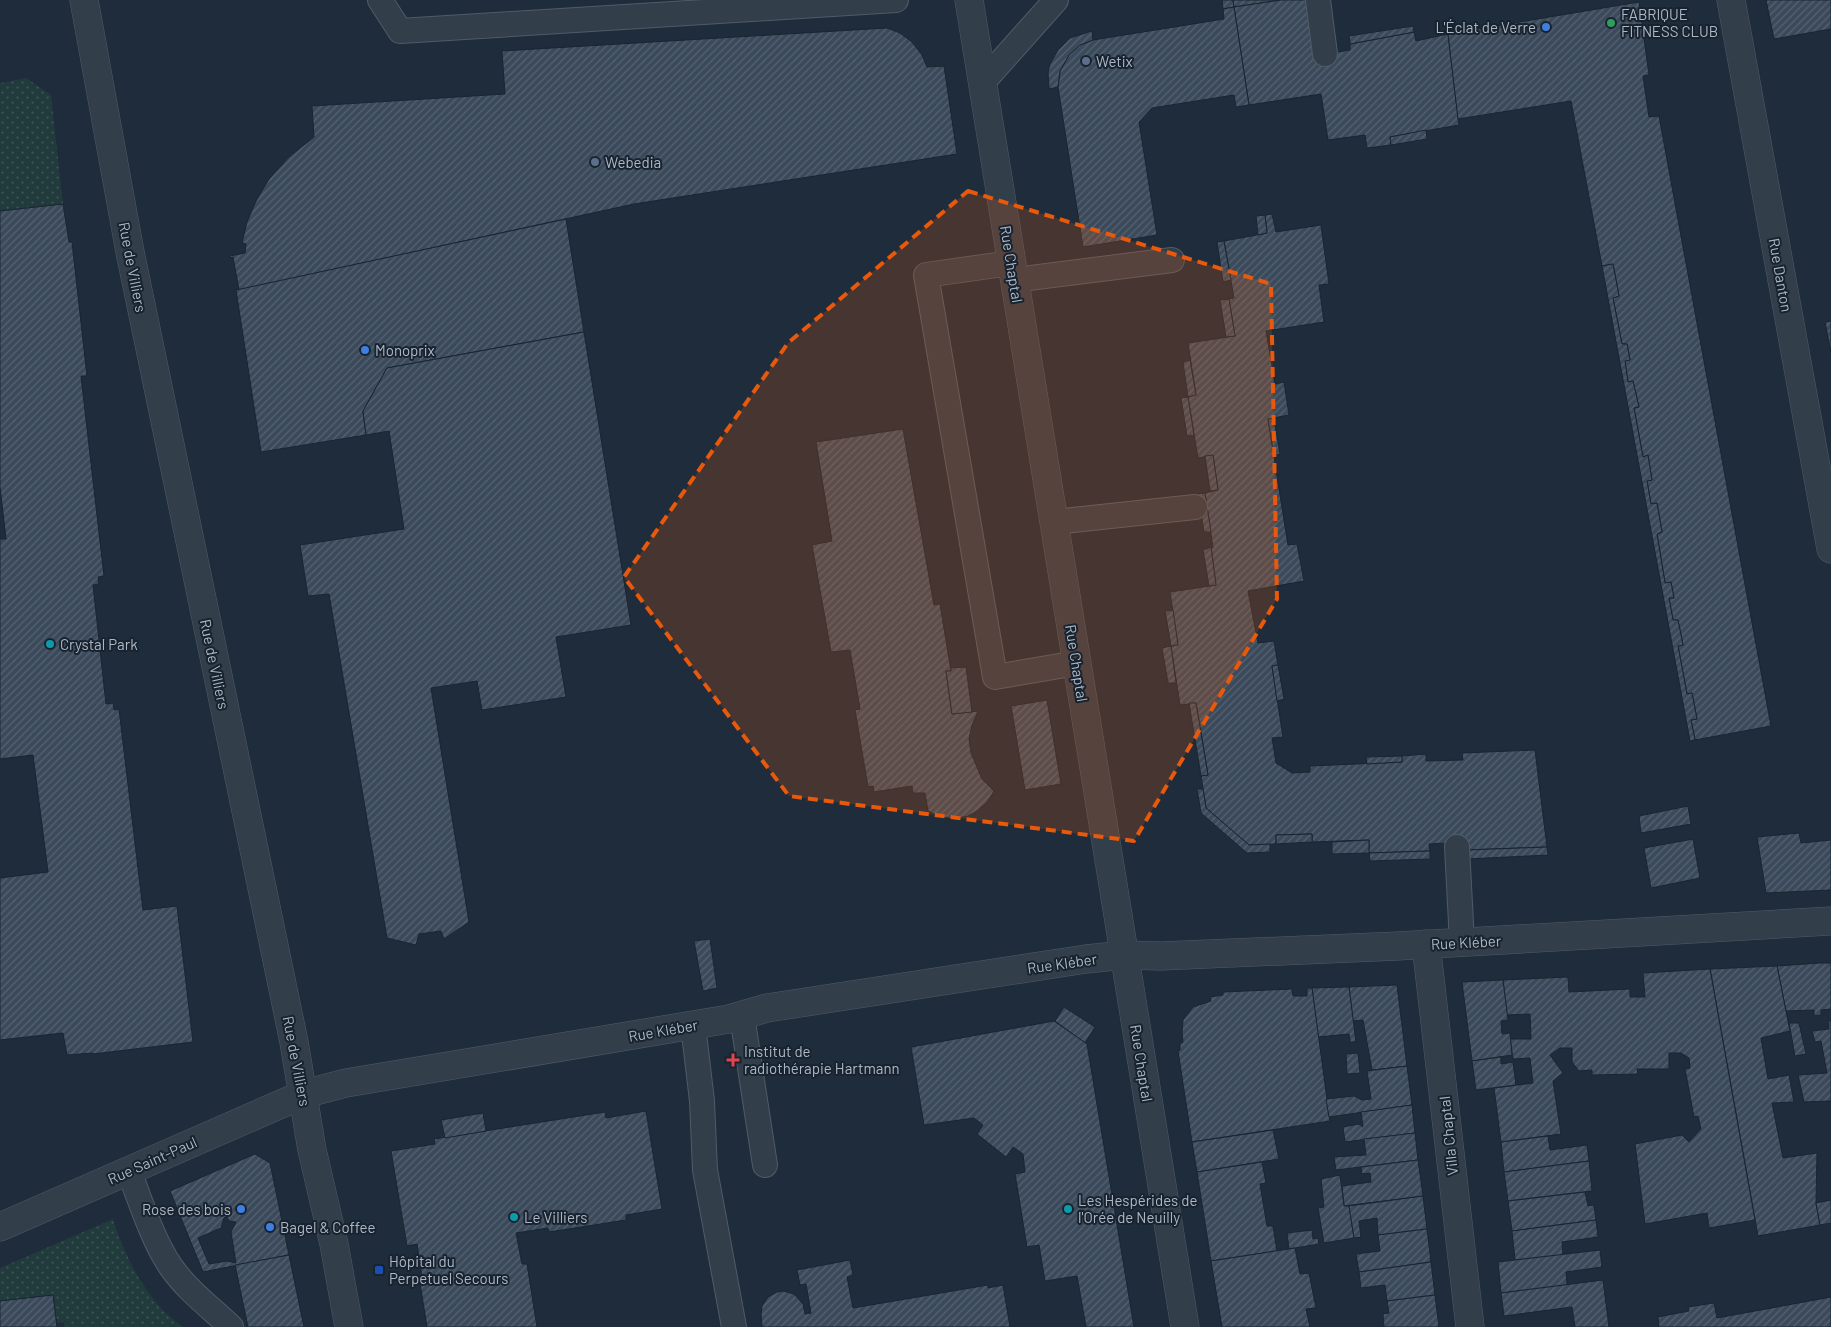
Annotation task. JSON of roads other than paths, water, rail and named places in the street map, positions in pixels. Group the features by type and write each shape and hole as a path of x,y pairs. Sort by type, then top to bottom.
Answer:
{"street":[{"name":"Rue de Villiers","path":"84,0 130,252 304,1094 312,1150 334,1244 350,1327"},
{"name":"Rue Chaptal","path":"969,0 1184,1327"},
{"name":"Rue Danton","path":"1731,0 1831,549"},
{"name":"Rue Kléber","path":"304,1094 346,1083 736,1018 768,1008 1076,960 1125,955 1161,956 1426,944 1831,921"},
{"name":"Villa Chaptal","path":"1426,944 1470,1327"},
{"name":"Rue Saint-Paul","path":"0,1227 304,1094"}],"lane":[{"path":"380,0 400,31 896,0"},
{"path":"982,84 1056,0"},
{"path":"1318,0 1325,54"},
{"path":"1077,663 995,677 926,275 1172,260"},
{"path":"1054,522 1194,507"},
{"path":"1457,847 1462,942"},
{"path":"736,1018 758,1167"},
{"path":"693,1025 702,1101 705,1170 734,1327"},
{"path":"121,1174 143,1249 157,1274 172,1293 209,1327"},
{"path":"121,1174 170,1266 185,1284 231,1327"}],"place":[{"name":"FABRIQUE FITNESS CLUB","path":"1611,23"},
{"name":"L'Éclat de Verre","path":"1546,27"},
{"name":"Wetix","path":"1086,61"},
{"name":"Webedia","path":"595,162"},
{"name":"Monoprix","path":"365,350"},
{"name":"Crystal Park","path":"50,644"},
{"name":"Institut de radiothérapie Hartmann","path":"733,1060"},
{"name":"Rose des bois","path":"241,1209"},
{"name":"Les Hespérides de l'Orée de Neuilly","path":"1068,1209"},
{"name":"Le Villiers","path":"514,1217"},
{"name":"Bagel & Coffee","path":"270,1227"},
{"name":"Hôpital du Perpetuel Secours","path":"379,1270"}]}
